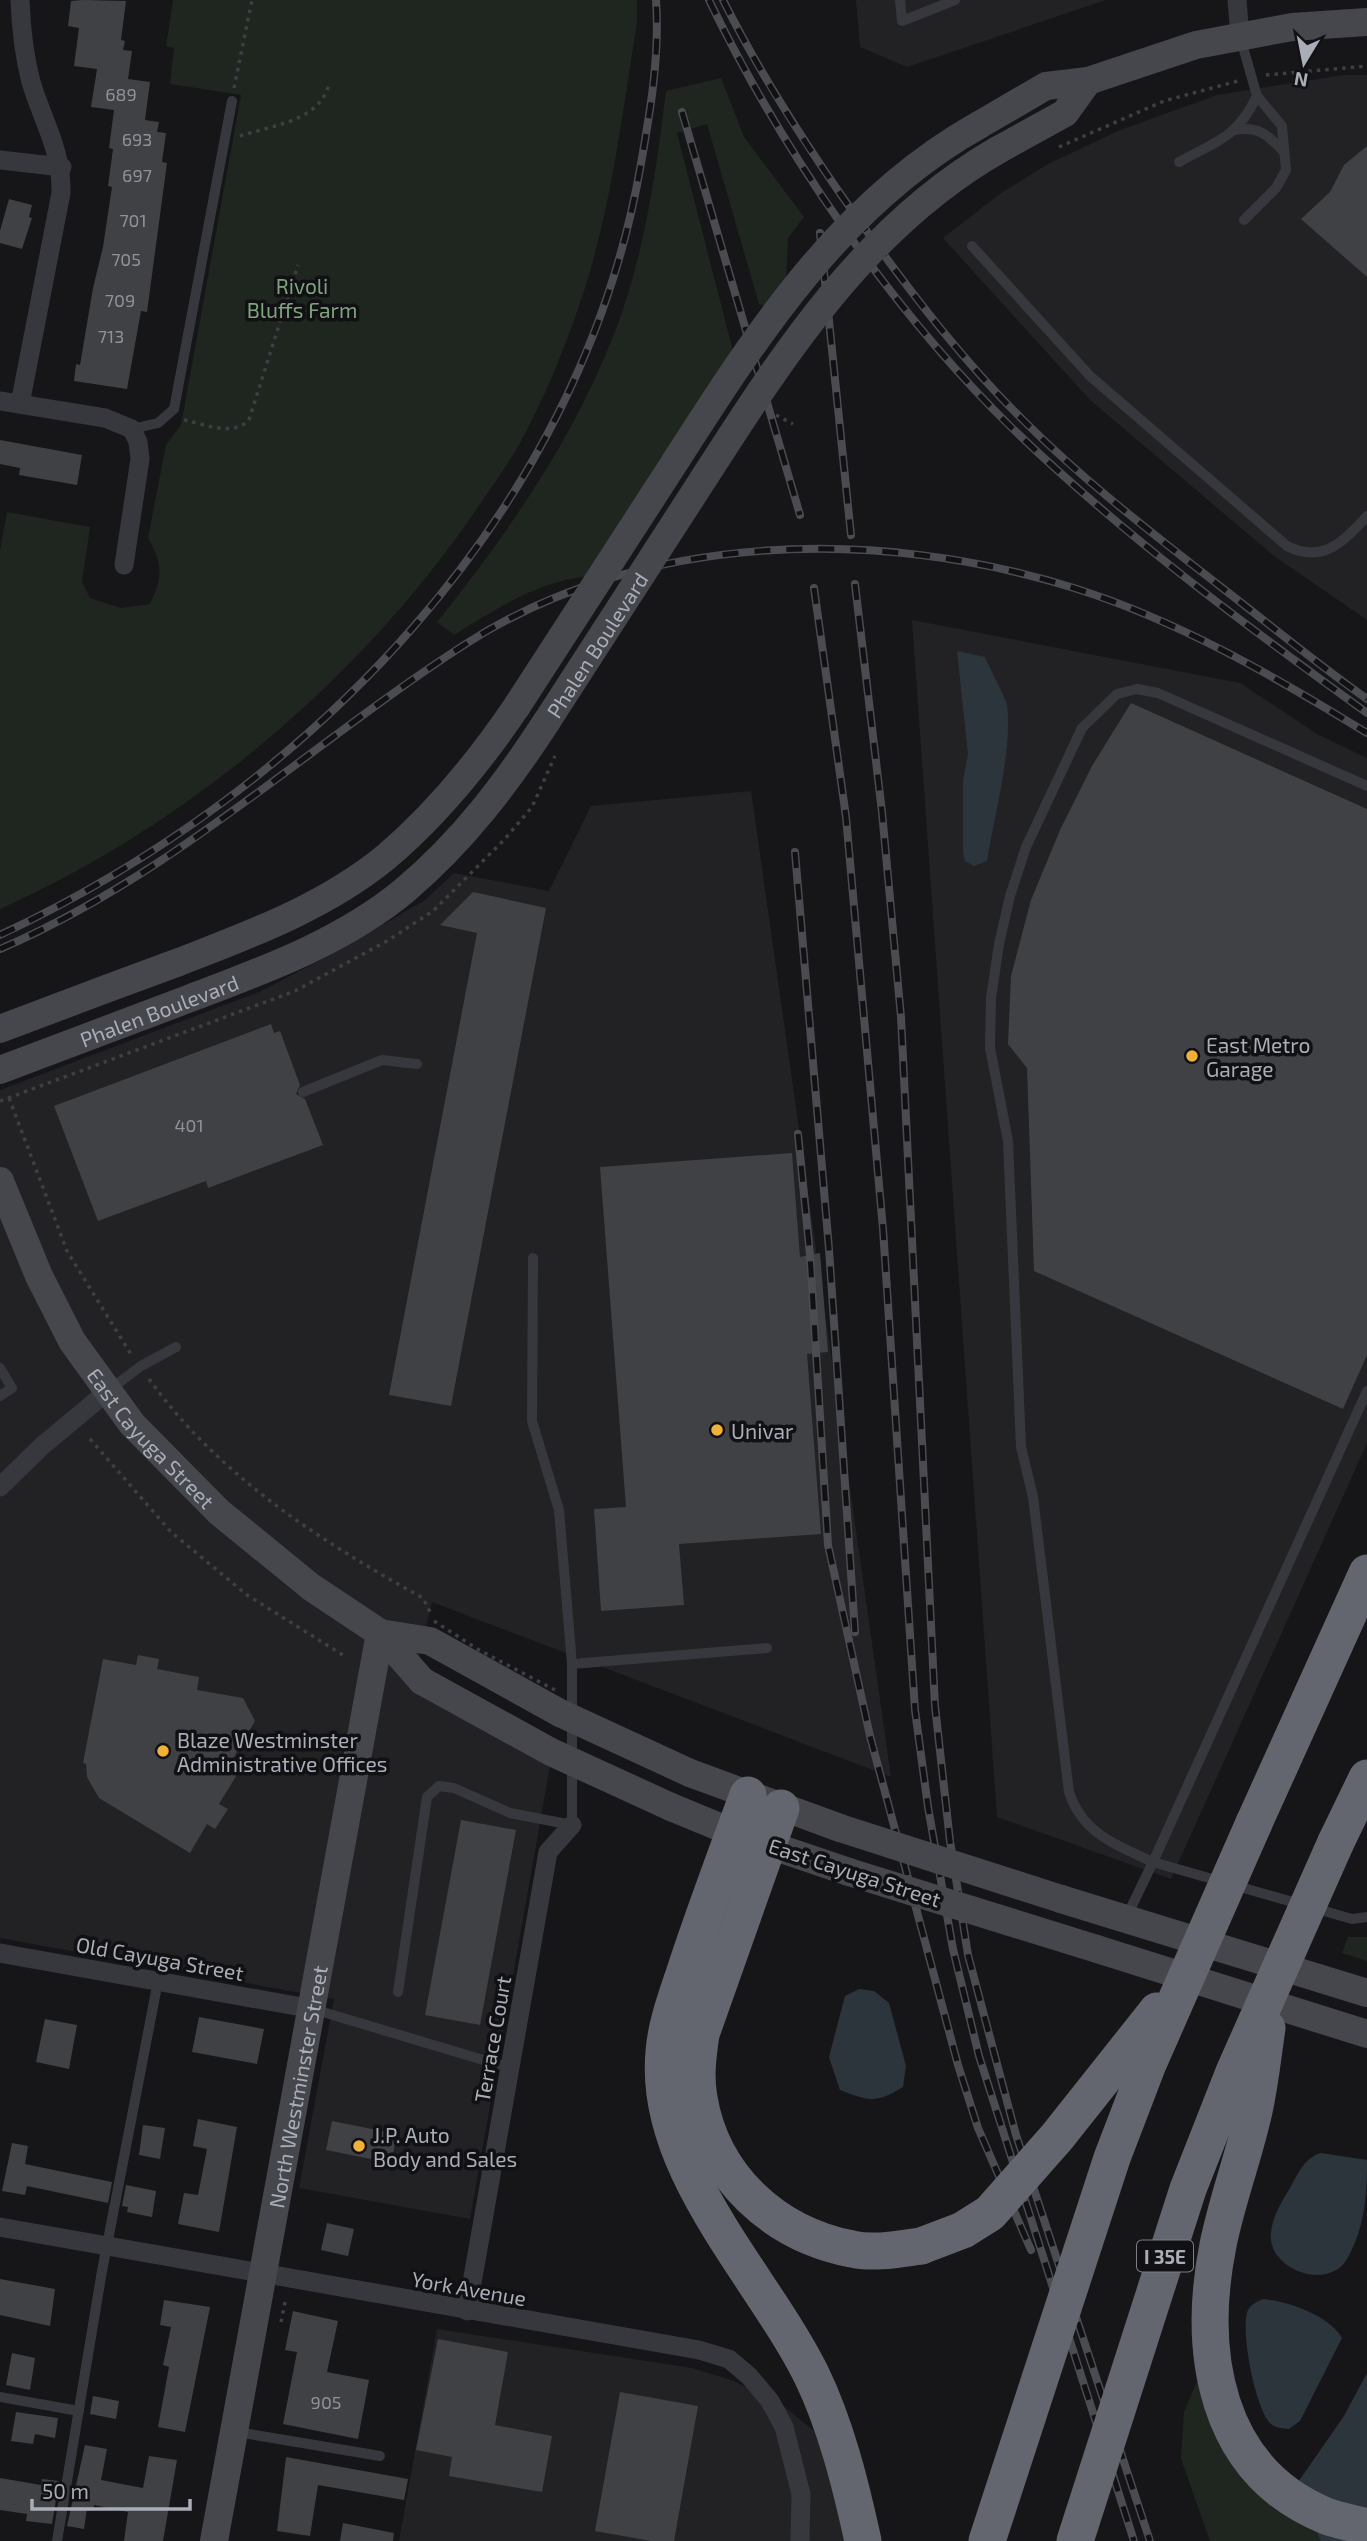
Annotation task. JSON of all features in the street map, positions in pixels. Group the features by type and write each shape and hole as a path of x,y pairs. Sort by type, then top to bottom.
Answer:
{"highway":[{"path":"987,2541 1112,2158 1254,1822 1367,1573"},
{"name":"I 35E","path":"1075,2541 1188,2189 1234,2072 1367,1778"},
{"path":"748,1796 672,2012 664,2051 666,2113 677,2148 700,2194 782,2320 812,2377 852,2493 863,2541"},
{"path":"781,1808 701,2034 698,2086 706,2130 721,2163 742,2189 777,2219 814,2239 854,2250 890,2250 921,2246 963,2230 990,2213 1057,2137 1193,1963"},
{"path":"1275,1978 1254,2112 1218,2247 1211,2300 1216,2385 1227,2420 1238,2442 1256,2466 1283,2491 1326,2515 1367,2527"}],"main road":[{"name":"Phalen Boulevard","path":"0,1029 269,928 338,891 384,858 427,820 476,766 736,367 808,268 842,231 906,172 940,147 1046,86 1088,81 1145,60 1240,36 1331,23 1367,22"},
{"name":"Phalen Boulevard","path":"0,1070 271,968 321,944 403,892 459,840 507,783 763,386 832,291 925,199 959,173 1065,113 1088,81"},
{"name":"East Cayuga Street","path":"0,1181 39,1276 72,1341 140,1433 219,1512 311,1587 380,1633 422,1681 551,1752 734,1833 1367,2034"},
{"name":"East Cayuga Street","path":"380,1633 432,1631 571,1719 748,1796 1061,1899 1367,1993"},
{"name":"North Westminster Street","path":"214,2541 380,1633"}],"street":[{"path":"20,0 21,25 32,83 62,167 61,193 10,402 106,418 121,422 132,429 138,442 139,459 124,565"},
{"path":"1237,0 1240,36"},
{"path":"0,160 62,167"},
{"path":"1,1483 108,1391"},
{"name":"Terrace Court","path":"467,2311 548,1852 572,1825"},
{"name":"Old Cayuga Street","path":"0,1952 313,2009"},
{"name":"York Avenue","path":"0,2227 699,2350 729,2359 749,2376 770,2401 784,2427 801,2494 800,2541"}],"lane":[{"path":"900,0 902,21 955,0"},
{"path":"1240,36 1254,77 1256,96 1282,126 1286,170 1283,179 1244,220"},
{"path":"1235,130 1256,96"},
{"path":"132,429 158,423 174,410 232,100"},
{"path":"1179,162 1235,130 1248,128 1267,133 1284,153"},
{"path":"972,246 1090,376 1287,546 1299,552 1313,554 1326,550 1345,538 1367,516"},
{"path":"1367,786 1158,693 1137,689 1117,694 1082,727 1026,847 1010,896 999,944 991,998 990,1048 1008,1141 1021,1447 1033,1497 1069,1792 1080,1814 1105,1840 1153,1862 1352,1919 1367,1917"},
{"path":"303,1092 382,1060 417,1064"},
{"path":"398,1992 427,1797 439,1786 454,1788 510,1813 572,1825 572,1664 559,1510 532,1421 533,1258"},
{"path":"108,1391 141,1366 176,1347"},
{"path":"0,1368 12,1388 0,1396"},
{"path":"1126,1919 1367,1391"},
{"path":"572,1664 767,1648"},
{"path":"57,2541 107,2246 158,1981"},
{"path":"313,2009 510,2068"},
{"path":"0,2397 79,2412"},
{"path":"233,2431 380,2456"}],"path":[{"path":"232,100 252,0"},
{"path":"1046,152 1164,101 1254,77 1303,70 1367,66"},
{"path":"224,141 314,110 326,99 329,84"},
{"path":"167,416 229,429 241,428 249,421 298,265"},
{"path":"768,426 776,415 793,424"},
{"path":"9,1098 67,1251 130,1355"},
{"path":"151,1382 190,1428 267,1500 306,1529 423,1598 432,1631"},
{"path":"90,1439 171,1532 247,1595 346,1657"}],"shaded area":[{"path":"856,0 1106,0 907,67 860,47"},
{"path":"1343,75 1367,75 1367,620 1274,556 1090,400 943,238 1001,193 1048,164 1118,131 1217,95"},
{"path":"912,620 1240,683 1317,734 1367,758 1367,1443 1171,1879 997,1817"},
{"path":"957,651 985,657 1007,705 1005,762 987,861 974,866 965,861 963,852 963,781 968,754"},
{"path":"751,791 891,1777 432,1602 412,1686 551,1760 470,2219 299,2188 334,1999 0,1938 0,1090 261,991 340,950 425,900 454,873 549,891 591,806"},
{"path":"859,1989 874,1991 889,2003 906,2066 903,2087 872,2099 840,2090 829,2057 845,1996"},
{"path":"1321,2153 1367,2160 1366,2185 1364,2211 1358,2235 1347,2259 1338,2269 1313,2275 1288,2266 1278,2256 1272,2245 1271,2232 1278,2208 1299,2172 1310,2159"},
{"path":"1263,2299 1307,2311 1328,2323 1342,2338 1300,2421 1289,2429 1276,2427 1269,2422 1259,2401 1250,2369 1246,2337 1247,2313 1251,2306"},
{"path":"437,2329 692,2368 731,2380 780,2403 820,2436 845,2541 399,2541"},
{"path":"1367,2373 1367,2541 1321,2541 1296,2485 1344,2416"}],"green space":[{"name":"Rivoli Bluffs Farm","path":"173,0 637,0 637,23 611,183 582,298 558,362 530,424 511,458 436,565 385,626 329,684 269,738 206,788 139,834 71,874 0,909 0,550 7,512 90,527 82,582 90,598 121,608 150,604 159,578 159,563 148,538 166,445 181,425 241,95 170,84 174,48 166,46"},
{"path":"721,78 744,137 804,217 788,238 786,280 768,307 759,304 707,124 677,133 734,355 589,576 553,584 519,597 454,635 437,622 489,554 537,484 579,411 614,334 641,245 666,91"},
{"path":"1348,1937 1367,1937 1367,1961 1342,1953"},
{"path":"1204,2365 1216,2421 1343,2541 1210,2541 1181,2459 1184,2412"}],"building":[{"path":"71,1 126,1 121,40 125,41 123,50 132,51 128,79 150,82 145,120 159,122 157,132 166,133 162,162 167,163 147,312 141,311 127,389 74,381 76,364 80,365 112,187 108,186 114,110 91,107 97,69 74,66 79,28 68,26"},
{"path":"1367,146 1367,277 1301,219 1330,192 1344,165"},
{"path":"9,199 32,205 29,217 32,218 22,249 0,243 0,231"},
{"path":"0,440 82,455 77,485 19,475 20,468 0,464"},
{"name":"East Metro Garage","path":"1131,703 1367,809 1367,1355 1343,1409 1034,1271 1027,1068 1008,1044 1011,976 1031,900 1060,830 1092,766"},
{"path":"473,892 546,908 451,1406 389,1395 477,933 440,925"},
{"path":"271,1024 274,1033 280,1031 300,1085 296,1094 305,1099 323,1145 208,1188 206,1181 98,1221 54,1106"},
{"name":"Univar","path":"792,1153 800,1257 820,1253 828,1352 807,1354 821,1534 679,1544 684,1605 601,1611 594,1509 626,1507 600,1167"},
{"path":"138,1655 159,1659 157,1669 199,1677 197,1690 243,1698 255,1721 231,1762 241,1768 219,1804 228,1809 215,1829 207,1824 190,1853 99,1798 87,1777 86,1764 83,1763 103,1659 136,1665"},
{"path":"461,1820 516,1830 480,2025 425,2015"},
{"path":"199,2017 264,2029 257,2064 192,2052"},
{"path":"45,2019 77,2025 69,2069 36,2062"},
{"path":"198,2119 237,2127 219,2232 178,2224 184,2193 198,2195 207,2149 193,2146"},
{"path":"332,2121 397,2134 391,2163 326,2150"},
{"path":"143,2125 165,2128 160,2159 139,2155"},
{"path":"12,2143 28,2146 25,2164 112,2182 108,2203 27,2186 25,2195 2,2191"},
{"path":"126,2185 156,2191 152,2217 127,2212 128,2207 122,2206"},
{"path":"327,2223 354,2229 348,2256 321,2250"},
{"path":"0,2279 55,2289 50,2326 0,2315"},
{"path":"164,2300 210,2307 185,2432 158,2427 169,2367 163,2365 171,2327 160,2325"},
{"path":"293,2311 338,2321 327,2372 369,2380 358,2439 283,2424 297,2352 285,2350"},
{"path":"438,2339 508,2352 495,2425 552,2436 542,2492 449,2476 452,2457 416,2450"},
{"path":"12,2353 35,2358 30,2390 6,2385"},
{"path":"620,2392 698,2406 674,2541 651,2541 595,2531"},
{"path":"93,2396 119,2401 116,2419 90,2414"},
{"path":"16,2412 58,2418 55,2438 35,2434 33,2444 11,2441"},
{"path":"85,2445 107,2449 101,2480 143,2488 149,2456 177,2460 163,2541 124,2541 128,2512 94,2505 93,2510 87,2508 84,2529 67,2526"},
{"path":"286,2457 408,2479 404,2500 318,2485 310,2536 277,2531"},
{"path":"0,2478 41,2485 42,2479 59,2481 52,2524 26,2521 27,2514 0,2510"},
{"path":"343,2523 394,2533 393,2541 340,2541"}],"railway":[{"path":"0,935 114,875 222,803 323,720 413,627 492,525 558,414 608,295 640,169 647,127 655,63 656,0"},
{"path":"709,0 770,114 843,227 883,282 968,383 1055,468 1141,542 1230,612 1367,713"},
{"path":"723,0 773,90 828,176 904,282 981,376 1046,442 1119,506 1367,699"},
{"path":"682,112 800,515"},
{"path":"820,233 851,535"},
{"path":"0,949 63,919 123,885 238,807 464,645 533,607 606,579 683,561 762,551 842,549 921,555 999,568 1113,601 1188,633 1297,691 1367,733"},
{"path":"855,584 882,812 901,1017 935,1706 950,1841 968,1955 1016,2135 1150,2541"},
{"path":"814,588 846,817 883,1229 915,1710 928,1807 953,1949 979,2056 1134,2541"},
{"path":"795,852 829,1249 855,1632"},
{"path":"798,1134 810,1255 828,1545 870,1736 958,2065 978,2128 1031,2250"}],"place":[{"name":"East Metro Garage","path":"1192,1056"},
{"name":"Univar","path":"717,1430"},
{"name":"Blaze Westminster Administrative Offices","path":"163,1751"},
{"name":"J.P. Auto Body and Sales","path":"359,2146"}]}
